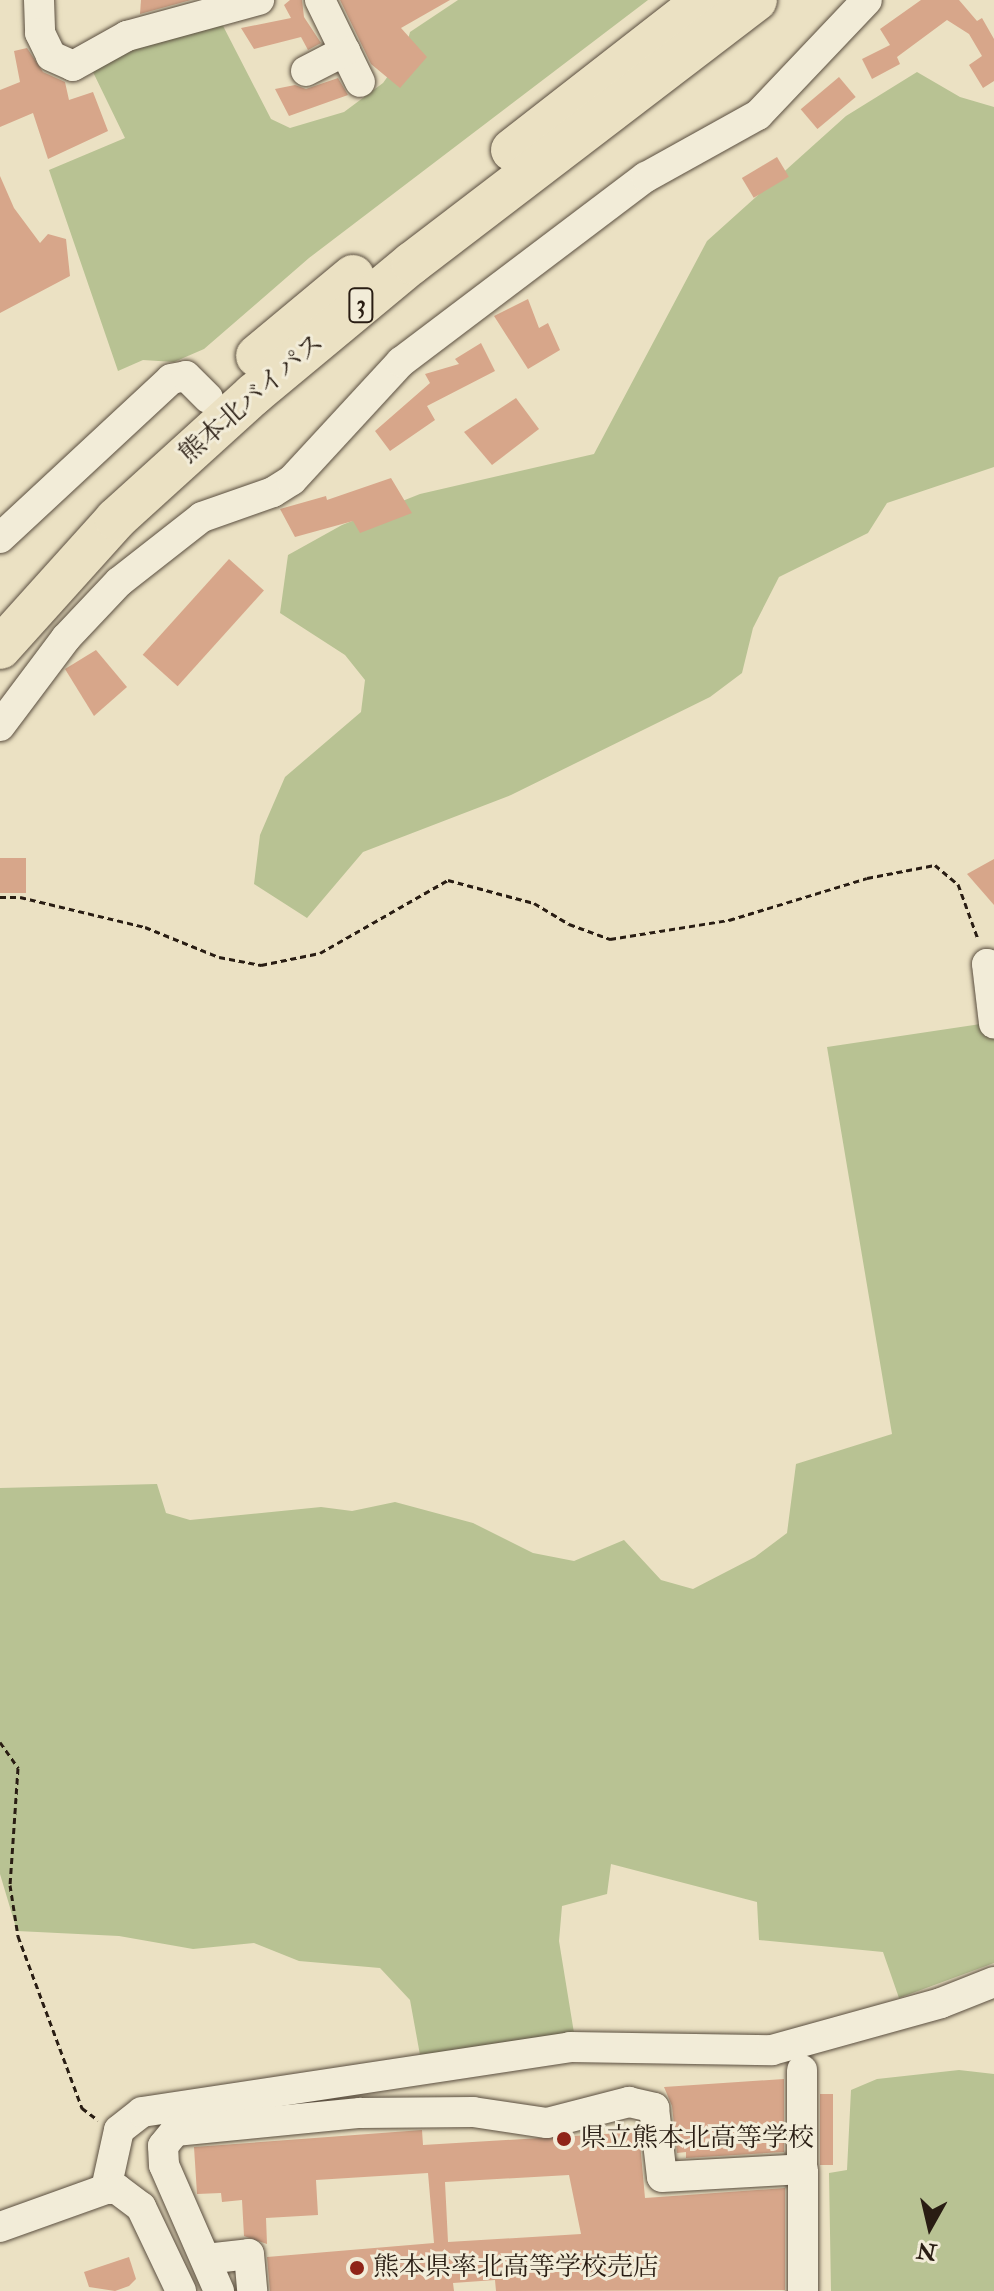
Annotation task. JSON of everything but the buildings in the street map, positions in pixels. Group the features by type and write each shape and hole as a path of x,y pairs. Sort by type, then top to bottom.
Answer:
{"highway":[{"name":"熊本北バイパス","path":"0,604 88,510 208,398 304,315 705,0"},
{"name":"熊本北バイパス","path":"0,648 73,565 254,394 412,263 756,0"}],"street":[{"path":"39,0 40,33 51,56 73,66 127,36 259,0"},
{"path":"320,0 360,82"},
{"path":"0,726 56,649 104,597 202,517 273,492 292,480 401,362 646,177 758,115 867,0"},
{"path":"306,71 345,51"},
{"path":"0,538 171,379 186,376 208,398"},
{"path":"73,565 104,597"},
{"path":"990,965 994,1024"},
{"path":"219,2291 164,2165 168,2136 188,2117 570,2047 772,2050 941,2003 994,1982"},
{"path":"802,2070 803,2291"},
{"path":"106,2189 119,2130 142,2112 188,2117 473,2112 547,2123 629,2102 654,2108 662,2177 803,2169"},
{"path":"0,2227 106,2189 128,2194 141,2207 181,2291"},
{"path":"206,2259 249,2254 252,2291"}],"path":[{"path":"0,897 20,897 145,927 219,957 261,965 320,953 448,880 534,903 569,924 610,939 729,920 867,878 935,865 958,884 990,965"},
{"path":"0,1742 18,1768 10,1885 18,1936 82,2108 119,2130"}],"green space":[{"path":"458,0 648,0 309,258 204,349 174,362 143,360 118,371 49,170 125,138 92,70 105,57 220,20 271,119 290,128 344,112 383,83 404,54 410,32"},
{"path":"917,72 960,97 994,107 994,467 887,503 868,533 779,577 753,628 742,673 710,697 511,795 363,852 307,918 254,884 260,835 285,777 361,712 365,680 345,655 280,613 288,555 342,525 420,494 594,454 707,241 846,116"},
{"path":"994,1022 994,1963 899,1998 883,1952 759,1940 757,1902 611,1864 607,1894 562,1906 559,1941 575,2039 420,2055 410,2000 380,1968 299,1961 254,1943 193,1949 119,1936 17,1931 0,1874 0,1488 157,1484 166,1513 190,1520 321,1507 352,1511 395,1502 473,1523 533,1553 574,1561 624,1540 661,1580 693,1589 755,1557 787,1533 796,1464 892,1434 827,1047"},
{"path":"959,2070 994,2074 994,2291 831,2291 829,2173 847,2170 851,2090 877,2079"}],"place":[{"name":"県立熊本北高等学校","path":"564,2139"},
{"name":"熊本県率北高等学校売店","path":"357,2268"}]}
